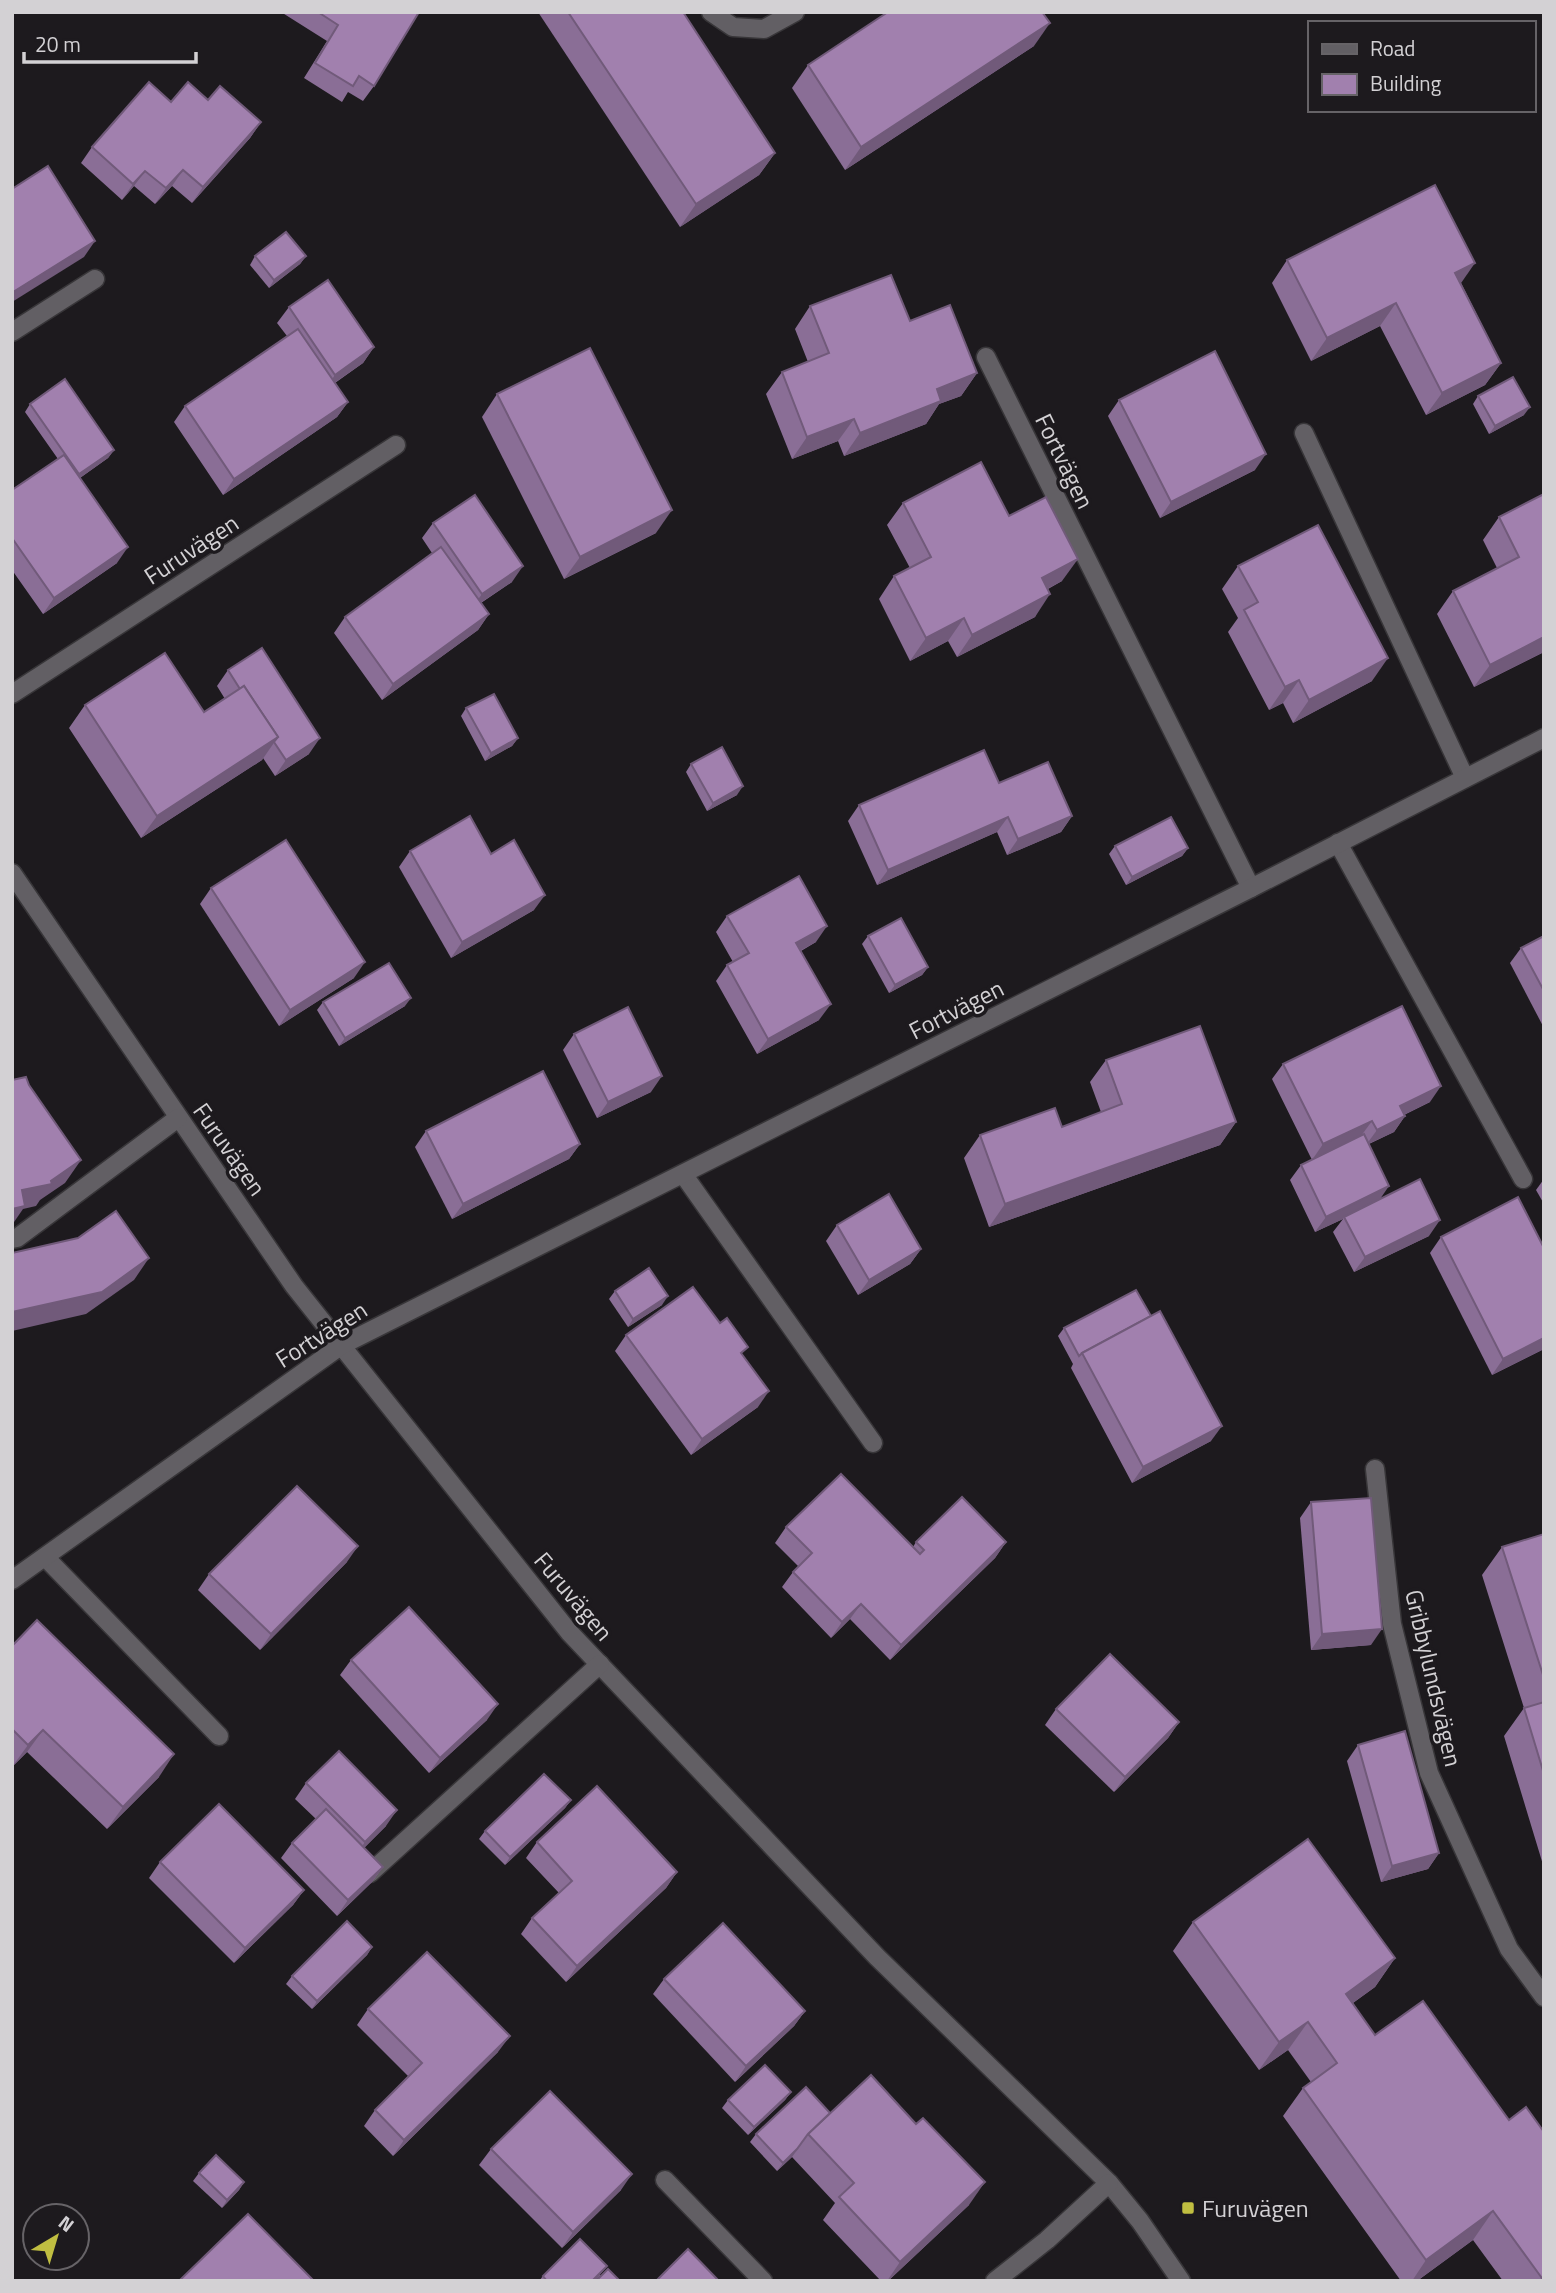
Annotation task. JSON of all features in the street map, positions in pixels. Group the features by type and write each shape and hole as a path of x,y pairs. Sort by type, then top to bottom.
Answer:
{"street":[{"path":"711,12 733,27 764,29 795,12"},
{"path":"12,332 95,279"},
{"name":"Fortvägen","path":"986,357 1251,888"},
{"path":"1304,433 1465,778"},
{"name":"Furuvägen","path":"12,694 397,445"},
{"name":"Fortvägen","path":"12,1580 342,1345 1544,738"},
{"path":"1338,843 1523,1179"},
{"name":"Furuvägen","path":"12,873 294,1286 569,1632 877,1957 1109,2183 1140,2221 1181,2281"},
{"path":"12,1239 28,1230 178,1118"},
{"path":"683,1174 873,1443"},
{"name":"Gribbylundsvägen","path":"1375,1469 1392,1624 1429,1773 1509,1949 1544,1997"},
{"path":"44,1557 219,1737"},
{"path":"370,1873 600,1664"},
{"path":"665,2180 762,2281"},
{"path":"995,2281 1047,2240 1109,2183"}],"building":[{"path":"318,12 419,12 374,86 359,76 353,86 315,63 338,25"},
{"path":"568,12 683,12 775,153 696,204"},
{"path":"888,12 1042,12 1050,23 861,147 808,65"},
{"path":"149,82 171,102 188,82 208,100 220,86 261,122 203,187 183,170 166,188 145,171 133,184 92,147"},
{"path":"48,166 95,241 13,292 12,189"},
{"path":"1435,185 1475,263 1455,273 1501,363 1442,393 1396,303 1327,338 1287,260"},
{"path":"286,232 306,256 274,280 255,256"},
{"path":"891,275 910,321 950,305 977,373 937,389 941,401 860,433 854,419 807,437 782,372 829,353 810,306"},
{"path":"328,280 374,347 335,375 289,307"},
{"path":"298,329 348,402 234,479 185,406"},
{"path":"590,348 672,510 580,557 497,394"},
{"path":"1215,351 1266,454 1171,502 1119,400"},
{"path":"1513,377 1530,407 1495,426 1478,396"},
{"path":"65,379 114,450 79,474 30,404"},
{"path":"64,455 128,547 54,598 12,538 12,490"},
{"path":"981,462 1009,516 1046,497 1078,559 1042,578 1050,594 972,635 964,618 926,638 894,576 931,557 903,503"},
{"path":"1544,494 1544,637 1490,665 1453,591 1519,557 1499,517"},
{"path":"475,495 523,566 482,594 433,523"},
{"path":"1318,525 1388,658 1309,700 1299,680 1285,687 1244,610 1258,602 1238,566"},
{"path":"441,547 489,614 393,684 345,617"},
{"path":"262,648 320,738 286,760 274,742 278,737 244,686 240,689 228,670"},
{"path":"165,653 204,712 244,686 278,737 157,816 85,705"},
{"path":"494,694 518,738 491,753 466,708"},
{"path":"722,747 743,786 713,803 691,764"},
{"path":"984,750 999,783 1048,762 1072,816 1018,839 1008,817 888,870 859,805"},
{"path":"470,816 491,854 514,840 545,895 462,942 410,851"},
{"path":"1171,817 1188,848 1132,877 1115,846"},
{"path":"286,840 365,962 290,1010 211,888"},
{"path":"799,876 827,926 796,943 831,1004 768,1039 727,965 749,953 727,916"},
{"path":"901,918 928,967 895,985 868,936"},
{"path":"1544,936 1544,991 1521,948"},
{"path":"389,963 411,998 345,1038 323,1002"},
{"path":"1402,1006 1441,1086 1400,1106 1405,1116 1377,1130 1372,1121 1323,1144 1283,1064"},
{"path":"628,1007 662,1076 608,1102 574,1034"},
{"path":"1200,1026 1236,1122 1005,1204 980,1135 1055,1108 1062,1127 1122,1104 1106,1060"},
{"path":"543,1071 580,1144 463,1204 426,1131"},
{"path":"26,1077 81,1160 51,1181 52,1184 22,1190 25,1206 12,1209 12,1080"},
{"path":"1364,1134 1389,1186 1326,1217 1301,1165"},
{"path":"1420,1179 1440,1220 1365,1257 1344,1217"},
{"path":"889,1194 921,1249 869,1280 837,1225"},
{"path":"1518,1197 1544,1248 1544,1338 1503,1359 1441,1237"},
{"path":"116,1211 149,1258 102,1292 12,1312 12,1253 78,1238"},
{"path":"649,1268 668,1296 633,1319 615,1291"},
{"path":"693,1287 720,1323 727,1318 748,1347 741,1353 769,1391 702,1439 626,1335"},
{"path":"1136,1290 1151,1316 1079,1356 1064,1328"},
{"path":"1160,1311 1222,1426 1143,1467 1082,1353"},
{"path":"841,1474 920,1554 924,1550 916,1542 962,1497 1006,1542 901,1645 861,1604 842,1622 793,1572 812,1553 786,1527"},
{"path":"297,1486 358,1546 271,1634 209,1574"},
{"path":"1371,1498 1382,1629 1322,1634 1311,1502"},
{"path":"1544,1534 1544,1678 1502,1547"},
{"path":"409,1607 498,1704 440,1758 351,1660"},
{"path":"37,1620 174,1754 123,1807 43,1730 28,1745 12,1729 12,1646"},
{"path":"1110,1654 1179,1722 1125,1777 1056,1709"},
{"path":"1544,1702 1544,1774 1524,1708"},
{"path":"1405,1731 1439,1853 1392,1866 1358,1745"},
{"path":"339,1751 397,1810 365,1842 306,1783"},
{"path":"544,1774 571,1800 510,1857 485,1831"},
{"path":"597,1786 677,1872 577,1966 532,1918 572,1881 537,1842"},
{"path":"219,1804 304,1890 245,1948 160,1862"},
{"path":"326,1809 383,1867 348,1900 292,1843"},
{"path":"1308,1839 1395,1958 1346,1994 1375,2035 1423,2001 1509,2120 1526,2107 1544,2132 1544,2281 1493,2211 1426,2260 1303,2088 1337,2063 1308,2022 1279,2042 1193,1922"},
{"path":"347,1921 372,1947 317,2001 292,1976"},
{"path":"723,1923 805,2011 746,2066 664,1979"},
{"path":"427,1952 510,2036 404,2140 375,2110 422,2063 368,2009"},
{"path":"765,2065 791,2092 754,2127 728,2100"},
{"path":"871,2075 916,2124 923,2118 985,2182 900,2262 839,2197 854,2183 808,2134"},
{"path":"806,2087 830,2113 783,2163 756,2134"},
{"path":"550,2091 632,2174 573,2232 491,2149"},
{"path":"216,2155 244,2182 227,2200 199,2173"},
{"path":"248,2214 314,2281 179,2281"},
{"path":"580,2239 607,2266 592,2281 547,2281 543,2276"},
{"path":"688,2249 719,2281 656,2281"},
{"path":"608,2269 620,2281 596,2281"}],"place":[{"name":"Furuvägen","path":"1188,2208"}]}
